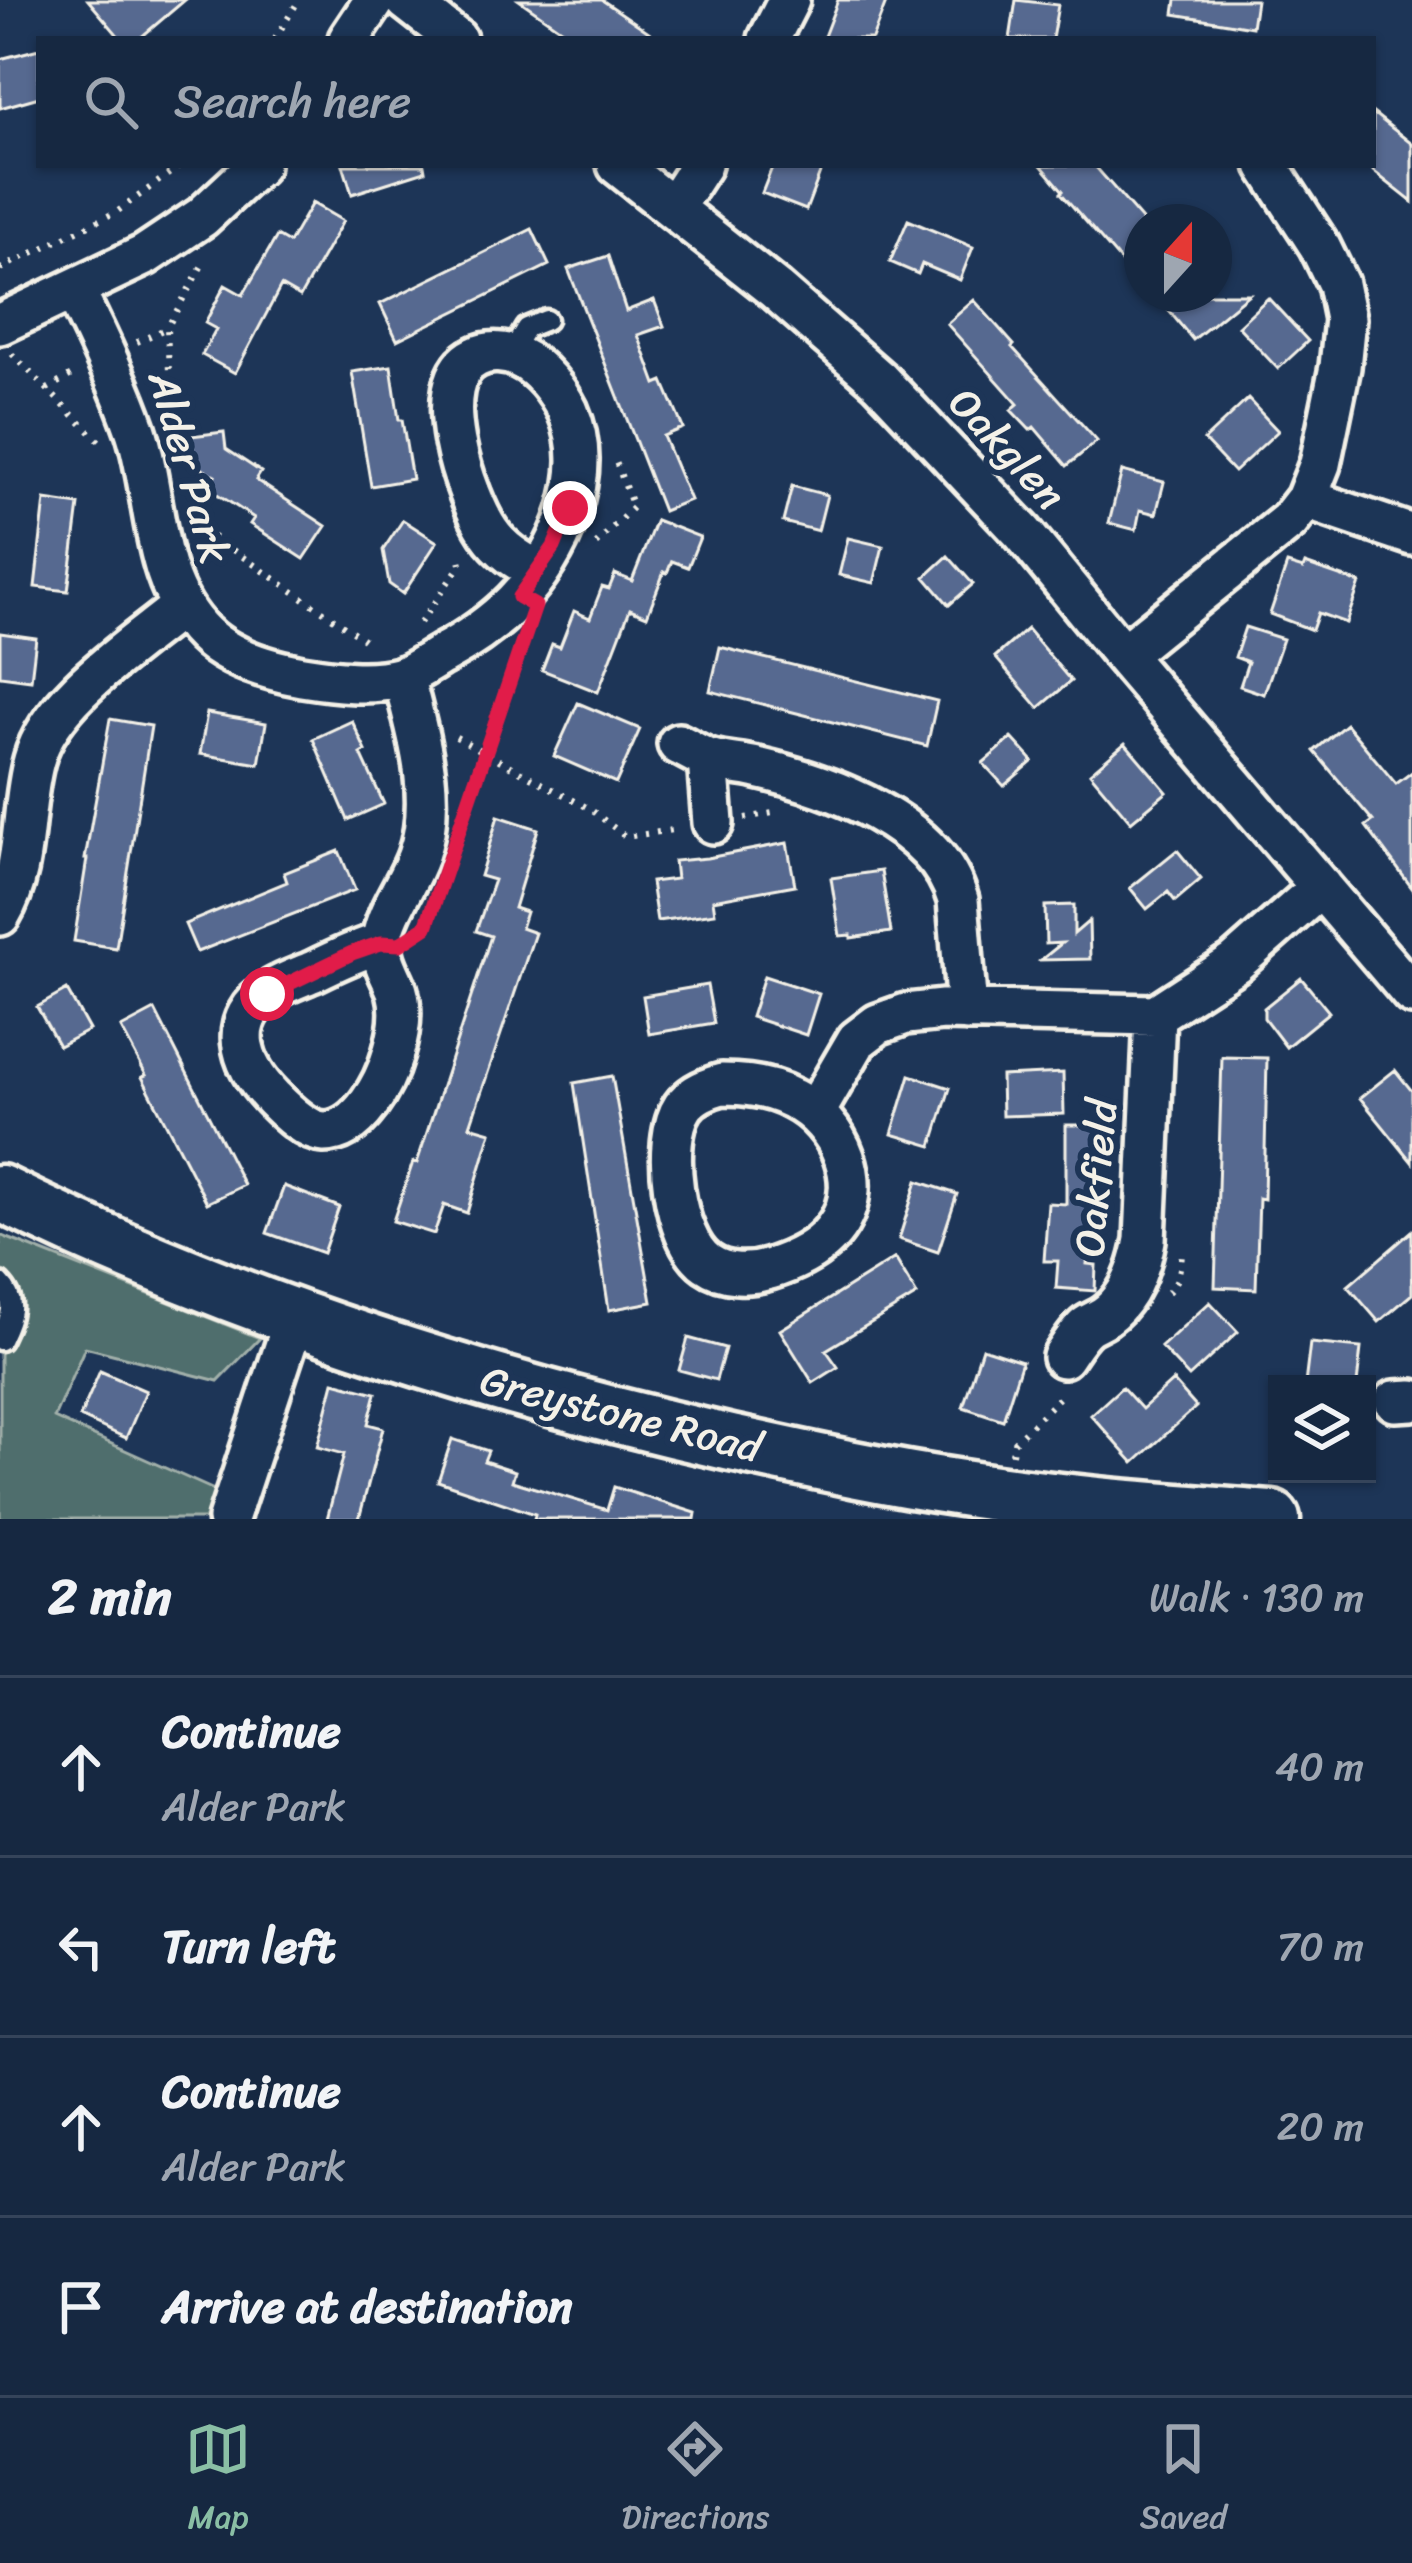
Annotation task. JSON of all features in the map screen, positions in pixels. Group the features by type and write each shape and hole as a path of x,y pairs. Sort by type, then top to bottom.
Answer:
{"main road":[{"name":"Greystone Road","path":"0,1193 76,1230 295,1317 470,1376 640,1422 812,1461 1110,1512 1272,1519"}],"street":[{"path":"351,36 375,0"},
{"path":"406,0 452,36"},
{"path":"771,36 789,0"},
{"path":"0,324 145,255 202,217 255,168"},
{"name":"Oakglen","path":"622,168 810,318 880,381 1023,533 1412,994"},
{"path":"673,208 699,168"},
{"path":"1123,655 1289,521 1306,499 1320,464 1345,319 1338,284 1319,245 1269,168"},
{"name":"Alder Park","path":"74,290 138,435 164,566 182,607 205,635 236,656 279,672 330,680 403,676 466,640 497,618 529,584 565,525 574,492 576,443 571,419 555,391 531,365 510,355"},
{"path":"510,355 482,355 467,363 453,388 453,428 466,482 483,522 529,584"},
{"path":"1306,499 1412,535"},
{"name":"Alder Park","path":"0,915 13,888 17,756 47,732 90,683 182,607"},
{"path":"381,943 273,989 246,1021 241,1046 253,1073 285,1109 320,1131 338,1128 363,1112 380,1086 398,1035 400,1004 381,943 418,856 426,820 414,719 403,676"},
{"path":"713,823 693,751 826,788 900,825 931,852 953,883 967,1011"},
{"path":"814,1112 857,1040 878,1024 906,1014 943,1010 1155,1015 1235,963 1321,886"},
{"name":"Oakfield","path":"1066,1334 1105,1316 1123,1298 1144,1249 1155,1015"},
{"path":"740,1084 775,1091 814,1112 835,1136 847,1168 848,1198 838,1226 810,1251 762,1271 735,1273 707,1264 684,1229 675,1193 671,1145 686,1103 712,1087 740,1084"},
{"path":"229,1519 295,1317"}],"lane":[{"path":"510,355 526,328 546,320"},
{"path":"0,1282 14,1313 0,1340"}],"path":[{"path":"277,36 299,0"},
{"path":"0,269 118,211 177,168"},
{"path":"171,420 166,328 225,224 229,194"},
{"path":"0,342 150,496 378,649 403,676"},
{"path":"403,676 406,642 461,564 457,543"},
{"path":"463,818 535,606 529,584"},
{"path":"414,719 590,809 626,837 779,812"}],"green space":[{"path":"0,1235 260,1338 218,1381 85,1347 54,1418 223,1494 216,1519 0,1519"}],"building":[{"path":"88,0 185,0 143,36 118,36"},
{"path":"519,0 602,0 655,36 571,36"},
{"path":"838,0 887,0 873,36 824,36"},
{"path":"1016,0 1058,5 1053,36 1010,36"},
{"path":"1176,0 1256,0 1252,27 1174,14"},
{"path":"36,50 36,98 0,108 0,59"},
{"path":"1376,115 1412,144 1412,202 1373,171"},
{"path":"344,168 424,168 425,171 352,194"},
{"path":"772,168 822,168 806,210 762,193"},
{"path":"1044,168 1097,168 1128,204 1124,204 1124,265"},
{"path":"312,203 343,221 300,297 281,286 235,373 202,355 216,329 205,323 225,285 243,295 277,236 289,243"},
{"path":"908,220 973,247 960,280 922,264 918,274 890,262"},
{"path":"532,229 549,265 397,340 380,304"},
{"path":"608,256 626,311 654,300 664,326 638,335 656,384 663,381 683,428 663,436 690,500 663,511 568,269"},
{"path":"1232,294 1249,294 1232,308"},
{"path":"1268,298 1308,341 1278,369 1238,326"},
{"path":"974,300 1097,441 1067,466 1034,427 1030,430 1011,410 1018,404 947,324"},
{"path":"1170,312 1227,312 1193,340"},
{"path":"391,366 412,479 371,486 352,372"},
{"path":"1248,399 1278,431 1234,472 1204,440"},
{"path":"224,432 226,449 261,472 256,480 326,526 304,559 250,524 254,518 208,488 215,476 196,465 191,436"},
{"path":"1122,471 1164,482 1156,514 1140,510 1136,530 1109,523"},
{"path":"792,486 827,495 818,531 783,522"},
{"path":"45,500 79,505 68,591 35,587"},
{"path":"403,520 437,542 403,594 389,584 383,550"},
{"path":"656,520 700,537 688,567 672,561 664,572 647,616 630,609 598,692 542,670 552,644 560,647 574,611 590,618 602,587 609,589 615,574 632,581"},
{"path":"848,538 883,546 874,583 839,575"},
{"path":"948,556 973,584 949,605 925,577"},
{"path":"1287,564 1303,569 1305,564 1360,583 1346,623 1318,613 1312,630 1270,614"},
{"path":"1245,627 1283,639 1264,694 1240,686 1248,662 1235,657"},
{"path":"1027,629 1071,681 1039,708 995,657"},
{"path":"0,633 36,638 31,680 0,676"},
{"path":"720,647 937,701 927,746 710,691"},
{"path":"578,703 640,729 616,783 554,756"},
{"path":"207,713 266,723 259,764 200,754"},
{"path":"110,719 151,726 116,948 74,941"},
{"path":"352,721 384,804 348,820 313,739"},
{"path":"1346,724 1396,784 1412,772 1412,888 1366,826 1373,821 1314,751"},
{"path":"1012,738 1033,761 1004,786 983,763"},
{"path":"1125,743 1167,792 1131,822 1090,773"},
{"path":"498,816 538,829 514,908 526,912 521,928 535,933 470,1126 491,1132 467,1213 444,1205 434,1234 393,1221 413,1162 417,1163 491,936 476,931 494,880 480,876"},
{"path":"787,843 795,885 713,900 715,913 657,921 651,882 676,879 674,861"},
{"path":"1177,850 1201,879 1175,901 1168,892 1147,909 1130,888"},
{"path":"339,851 355,890 197,952 185,924 287,882 284,873"},
{"path":"881,871 891,932 840,936 831,878"},
{"path":"1074,905 1074,934 1089,921 1090,959 1041,960 1062,943 1046,944 1045,906"},
{"path":"764,976 819,994 806,1035 751,1017"},
{"path":"1301,978 1329,1012 1286,1047 1264,1018 1264,1008"},
{"path":"707,985 714,1023 649,1034 643,996"},
{"path":"67,990 89,1030 59,1046 37,1007"},
{"path":"155,1010 244,1185 207,1203 121,1028"},
{"path":"1222,1057 1267,1058 1264,1199 1259,1198 1256,1289 1215,1287"},
{"path":"1395,1070 1412,1091 1412,1162 1360,1098"},
{"path":"1063,1073 1064,1114 1002,1116 1001,1076"},
{"path":"910,1075 950,1088 932,1146 892,1134"},
{"path":"612,1076 652,1302 609,1310 574,1083"},
{"path":"1066,1125 1102,1125 1102,1172 1094,1172 1087,1264 1096,1265 1095,1291 1056,1288 1058,1261 1044,1261 1048,1203 1066,1204"},
{"path":"917,1181 957,1194 938,1252 899,1239"},
{"path":"284,1186 339,1207 323,1253 267,1233"},
{"path":"1412,1231 1412,1294 1379,1322 1348,1286"},
{"path":"895,1258 917,1295 826,1350 838,1367 813,1383 780,1330"},
{"path":"1210,1302 1238,1332 1189,1377 1161,1347"},
{"path":"688,1338 725,1348 716,1380 679,1370"},
{"path":"1310,1343 1361,1348 1358,1375 1306,1375"},
{"path":"982,1348 1022,1361 1003,1420 963,1407"},
{"path":"100,1371 146,1391 126,1438 80,1417"},
{"path":"1173,1381 1196,1407 1134,1463 1091,1415 1122,1387 1142,1409"},
{"path":"334,1382 376,1393 368,1424 383,1428 359,1519 327,1519 344,1454 317,1447"},
{"path":"452,1439 488,1451 484,1461 515,1471 512,1481 607,1510 614,1487 696,1513 695,1519 534,1519 535,1514 438,1481"}],"route":[{"path":"267,994 352,953 381,943 400,944 426,927 535,606 519,597 554,547 570,508"}]}
